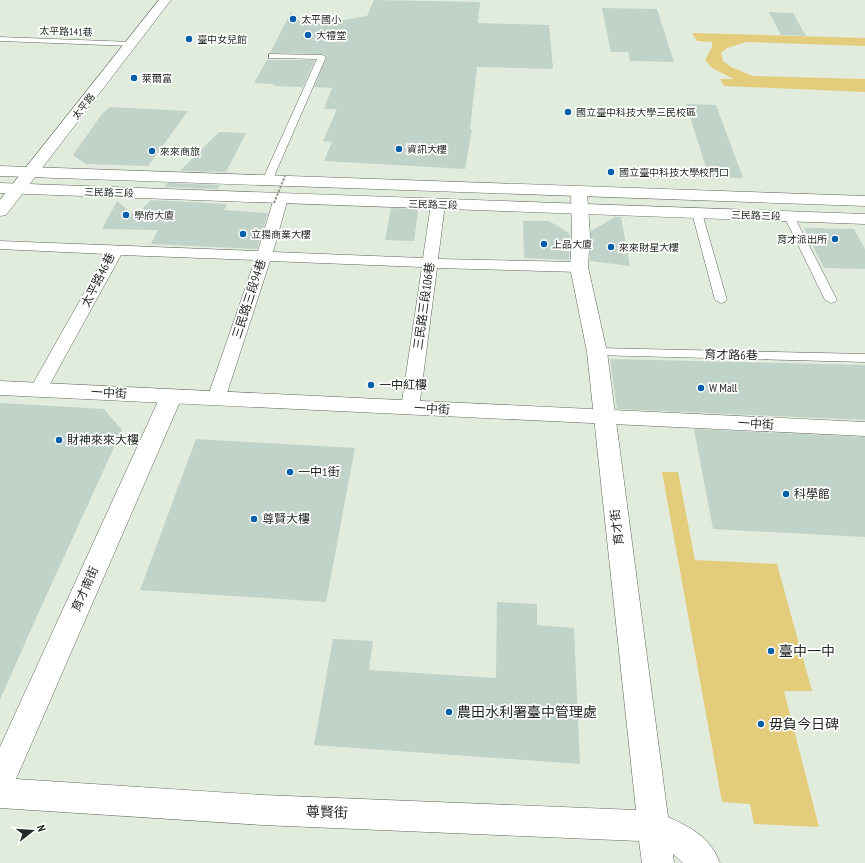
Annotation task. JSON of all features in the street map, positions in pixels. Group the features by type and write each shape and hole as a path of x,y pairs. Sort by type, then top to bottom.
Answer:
{"street":[{"name":"太平路","path":"0,211 165,0"},
{"name":"三民路三段","path":"0,172 267,181 580,200 697,213 865,219"},
{"name":"三民路三段","path":"0,188 278,201 438,204 580,200 865,201"},
{"name":"育才街","path":"580,200 582,234 579,267 597,352 658,863"},
{"name":"三民路三段94巷","path":"216,399 264,256 278,201"},
{"name":"三民路三段106巷","path":"410,408 438,204"},
{"name":"太平路46巷","path":"0,245 116,250 39,389"},
{"path":"116,250 430,263 579,267"},
{"name":"一中街","path":"0,388 865,429"},
{"name":"育才南街","path":"0,781 171,397"},
{"name":"尊賢街","path":"0,793 262,810 654,826"},
{"path":"654,826 681,839 699,856 704,863"}],"lane":[{"name":"太平路141巷","path":"0,39 132,44"},
{"path":"267,181 322,58 272,56"},
{"path":"697,213 721,300"},
{"path":"789,216 831,300"},
{"name":"育才路6巷","path":"597,352 865,358"}],"path":[{"path":"278,201 285,176"}],"shaded area":[{"path":"692,33 865,38 865,46 746,42 727,48 721,53 723,61 731,67 753,76 865,79 865,92 724,86 720,79 734,79 712,68 705,60 712,47 712,42 697,41"},
{"path":"662,472 678,472 695,560 777,564 812,691 784,691 819,827 754,824 750,804 722,802"}],"building":[{"path":"374,0 480,2 478,23 549,25 553,69 477,67 470,129 472,129 465,169 324,161 332,142 323,141 337,109 324,109 332,88 314,87 327,56 322,54 270,53 291,12 302,23 321,24 367,16"},
{"path":"602,8 657,9 674,62 630,61 628,52 611,52"},
{"path":"769,12 793,13 806,36 781,35"},
{"path":"268,58 269,60 315,60 303,87 274,86 274,84 254,83"},
{"path":"686,104 716,105 743,178 709,177"},
{"path":"110,107 188,111 148,166 86,164 73,155 102,114"},
{"path":"219,132 246,133 226,172 180,171"},
{"path":"168,183 220,185 218,189 164,187"},
{"path":"151,200 227,204 224,210 268,213 257,249 151,244 158,230 102,229 117,201 135,216"},
{"path":"391,208 418,209 414,241 385,240"},
{"name":"來來財星大樓","path":"615,217 621,217 630,266 590,261 591,231"},
{"name":"上品大廈","path":"523,221 549,221 570,234 569,260 524,258"},
{"name":"育才派出所","path":"804,228 854,229 865,249 865,269 824,268"},
{"path":"610,359 865,365 865,420 617,409"},
{"path":"0,403 104,409 122,430 0,700"},
{"name":"科學館","path":"694,429 865,437 865,537 713,529"},
{"name":"尊賢大樓","path":"196,439 355,448 326,602 140,590"},
{"name":"農田水利署臺中管理處","path":"497,602 537,604 537,625 574,628 580,764 314,745 333,639 373,641 369,670 496,678"}],"place":[{"name":"太平國小","path":"293,19"},
{"name":"大禮堂","path":"308,35"},
{"name":"臺中女兒館","path":"189,39"},
{"name":"萊爾富","path":"134,78"},
{"name":"國立臺中科技大學三民校區","path":"568,112"},
{"name":"資訊大樓","path":"399,149"},
{"name":"來來商旅","path":"152,151"},
{"name":"國立臺中科技大學校門口","path":"611,172"},
{"name":"學府大廈","path":"126,215"},
{"name":"立揚商業大樓","path":"243,234"},
{"name":"育才派出所","path":"835,239"},
{"name":"上品大廈","path":"544,244"},
{"name":"來來財星大樓","path":"611,247"},
{"name":"一中紅樓","path":"371,385"},
{"name":"W Mall","path":"701,388"},
{"name":"財神來來大樓","path":"59,440"},
{"name":"一中1街","path":"290,472"},
{"name":"科學館","path":"786,494"},
{"name":"尊賢大樓","path":"254,519"},
{"name":"臺中一中","path":"771,651"},
{"name":"農田水利署臺中管理處","path":"449,712"},
{"name":"毋負今日碑","path":"761,724"}]}
